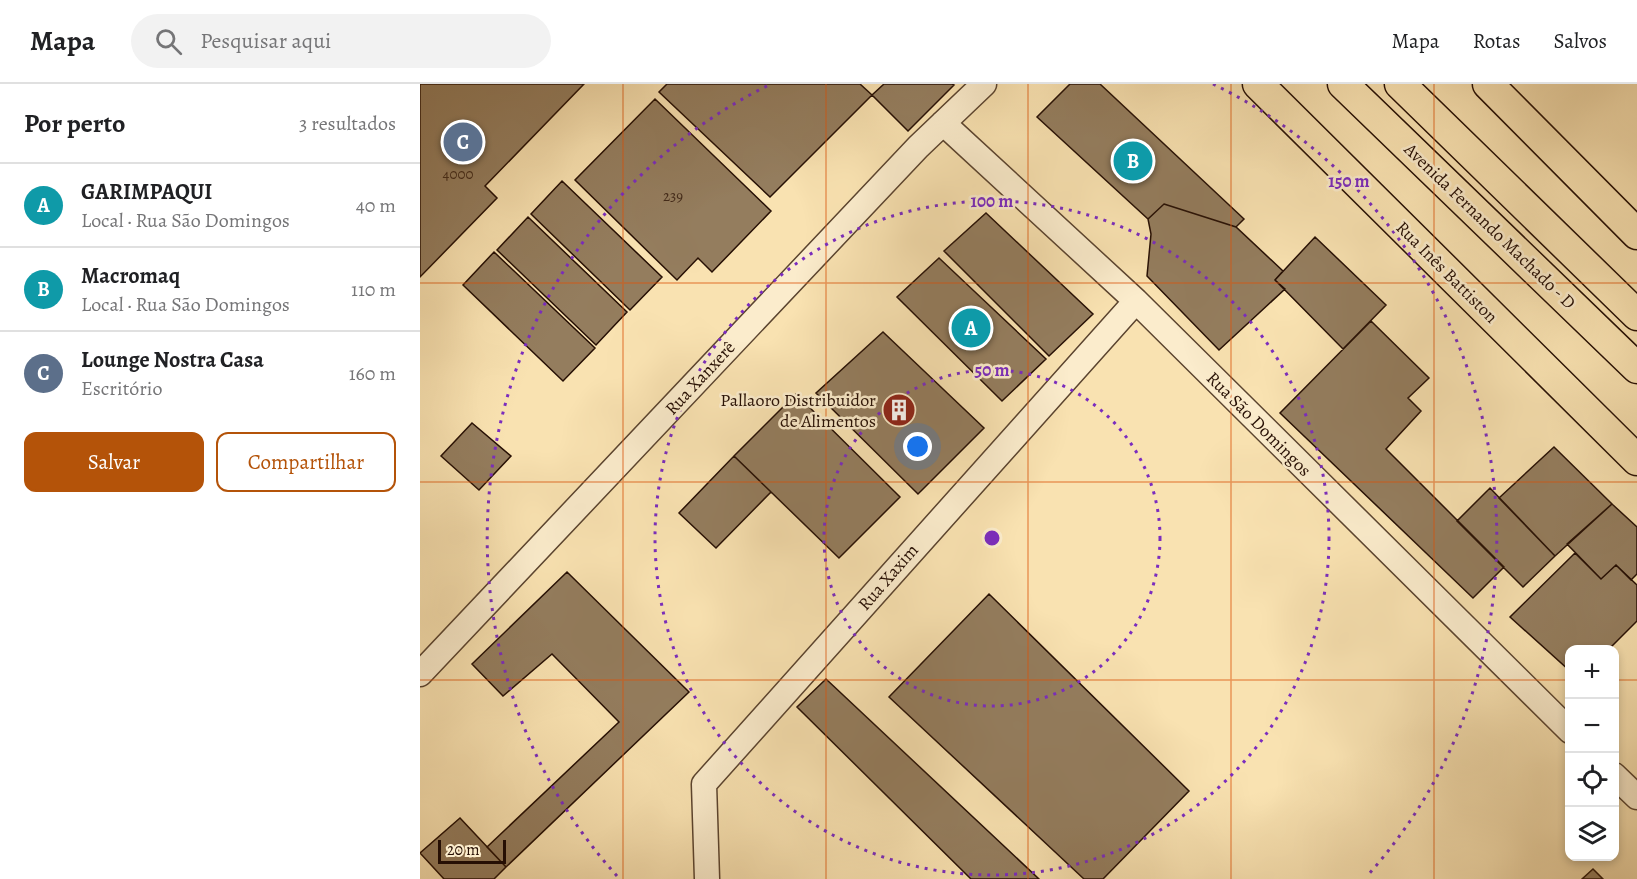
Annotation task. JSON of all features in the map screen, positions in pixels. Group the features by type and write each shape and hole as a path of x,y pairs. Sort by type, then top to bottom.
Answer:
{"main road":[{"name":"Rua Inês Battiston","path":"1258,84 1637,460"},
{"name":"Avenida Fernando Machado - D","path":"1343,84 1637,368"},
{"path":"1400,84 1637,315"},
{"path":"1488,84 1637,234"}],"street":[{"name":"Rua Xanxerê","path":"420,674 942,123 984,84"},
{"name":"Rua São Domingos","path":"942,123 1136,301 1565,727"},
{"name":"Rua Xaxim","path":"707,879 704,784 1136,301"},
{"path":"1619,780 1637,797"}],"building":[{"path":"420,84 584,84 485,186 497,198 420,277"},
{"path":"667,84 860,84 872,95 770,197 659,92"},
{"path":"884,84 954,85 908,131 872,95"},
{"path":"1070,84 1100,84 1244,219 1236,227 1164,204 1148,219 1037,117"},
{"path":"655,99 771,211 712,272 698,258 677,280 575,180"},
{"path":"562,181 662,277 630,310 531,214"},
{"path":"1164,204 1236,227 1283,271 1275,280 1285,289 1219,350 1147,276 1151,234 1148,219"},
{"path":"986,213 1093,314 1049,356 944,251"},
{"path":"528,217 627,312 596,345 497,250"},
{"path":"1315,237 1386,305 1343,349 1275,280"},
{"path":"494,252 595,348 563,381 463,285"},
{"path":"939,258 1046,359 1002,401 897,297"},
{"path":"1371,321 1429,378 1408,398 1421,411 1386,449 1504,567 1473,598 1280,413"},
{"name":"Pallaoro Distribuidor de Alimentos","path":"883,332 984,428 918,494 816,393"},
{"path":"796,394 900,497 839,558 734,456"},
{"path":"472,423 511,456 479,490 441,456"},
{"path":"1554,447 1612,504 1555,556 1499,498"},
{"path":"734,456 771,492 716,548 679,513"},
{"path":"1490,488 1555,556 1523,587 1457,521"},
{"path":"1612,504 1637,527 1637,574 1631,580 1616,565 1601,579 1567,544"},
{"path":"1575,553 1601,579 1616,565 1637,585 1637,621 1613,645 1565,645 1565,666 1510,617"},
{"path":"567,572 689,692 506,867 487,847 619,722 552,654 503,696 472,664"},
{"path":"989,594 1189,791 1103,879 1084,879 889,697"},
{"path":"826,679 1039,879 971,879 797,707"},
{"path":"460,818 506,867 494,879 444,879 420,853"},
{"path":"1593,869 1603,879 1582,879"}],"place":[{"name":"Lounge Nostra Casa","path":"463,142"},
{"name":"Macromaq","path":"1133,161"},
{"name":"GARIMPAQUI","path":"971,328"},
{"name":"Pallaoro Distribuidor de Alimentos","path":"899,410"}]}
